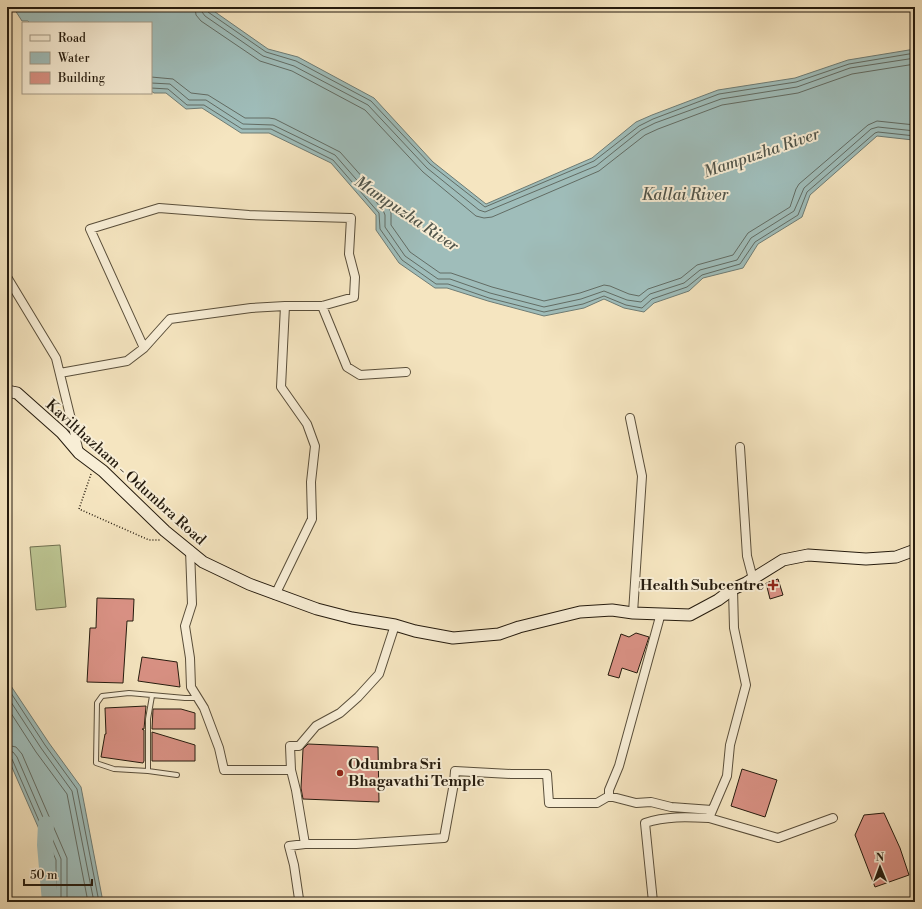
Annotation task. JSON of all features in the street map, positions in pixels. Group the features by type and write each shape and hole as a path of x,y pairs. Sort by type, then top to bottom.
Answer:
{"main road":[{"name":"Kavilthazham - Odumbra Road","path":"7,390 17,393 62,433 79,453 103,471 164,531 190,550 203,562 275,595 317,609 453,638 499,634 519,627 580,612 612,610 633,613 690,615 718,600 733,589 754,579 783,560 808,555 866,559 896,557 915,550"}],"street":[{"path":"60,373 127,361 144,348 170,319 251,308 322,306 354,297 355,278 349,254 351,218 249,215 160,208 90,229 144,348"},
{"path":"7,277 56,358 79,453"},
{"path":"275,595 312,519 311,482 316,446 307,424 281,387 284,306"},
{"path":"322,306 347,367 360,374 406,372"},
{"path":"630,418 642,476 633,613"},
{"path":"740,447 747,556 754,579"},
{"path":"190,550 192,604 186,626 190,658 191,687 204,708 219,748 224,770 291,770"},
{"path":"709,818 727,776 730,745 746,685 734,628 733,589"},
{"path":"609,796 609,790 619,766 660,613"},
{"path":"305,844 291,770 290,746 300,746 316,726 340,713 358,697 379,674 395,625"},
{"path":"297,902 299,899 296,878 289,846 305,844 356,844 444,838 455,771 546,774 549,804 597,803 609,796 636,804 651,802 671,807 712,810"},
{"path":"653,902 645,823 659,818 684,816 709,818 746,830 778,838 833,818"}],"lane":[{"path":"177,775 148,771 114,769 96,763 97,703 102,696 129,693 152,696 198,698"},
{"path":"148,771 148,719 152,696"}],"path":[{"path":"94,464 79,509 149,540 178,541"}],"green space":[{"path":"60,545 66,607 36,610 30,547"}],"water":[{"name":"Kallai River","path":"13,7 208,7 268,49 298,57 374,98 433,162 486,204 592,158 636,122 718,90 795,78 848,60 915,49 915,139 877,136 810,195 802,217 758,244 743,268 703,278 689,291 654,303 644,312 624,308 604,299 584,308 544,316 447,288 435,288 399,263 376,230 376,215 331,163 269,133 241,133 202,108 186,109 166,93 152,92 152,22 22,21"},
{"path":"7,680 49,743 81,787 103,902 52,902 53,861 7,756"}],"building":[{"path":"778,579 783,595 770,599 766,583"},
{"path":"97,598 134,599 133,621 127,621 123,683 87,682 90,628 96,628"},
{"path":"636,633 649,637 637,673 622,668 619,678 608,675 621,634 629,637"},
{"path":"142,657 177,662 180,687 138,681"},
{"path":"146,706 144,729 142,729 144,730 143,763 101,757 106,734 105,708"},
{"path":"153,709 181,709 195,713 195,729 152,729"},
{"path":"152,732 195,745 195,761 152,761"},
{"name":"Odumbra Sri Bhagavathi Temple","path":"308,744 378,747 379,802 303,799 301,788 303,749"},
{"path":"742,769 777,780 765,817 731,806"},
{"path":"884,813 900,848 909,875 875,887 855,835 864,815"}],"waterway":[{"path":"46,824 45,845 50,902"}],"place":[{"name":"Health Subcentre","path":"773,585"},
{"name":"Odumbra Sri Bhagavathi Temple","path":"340,773"}],"water label":[{"name":"Mampuzha River","path":"761,152"},
{"name":"Mampuzha River","path":"407,213"}]}
